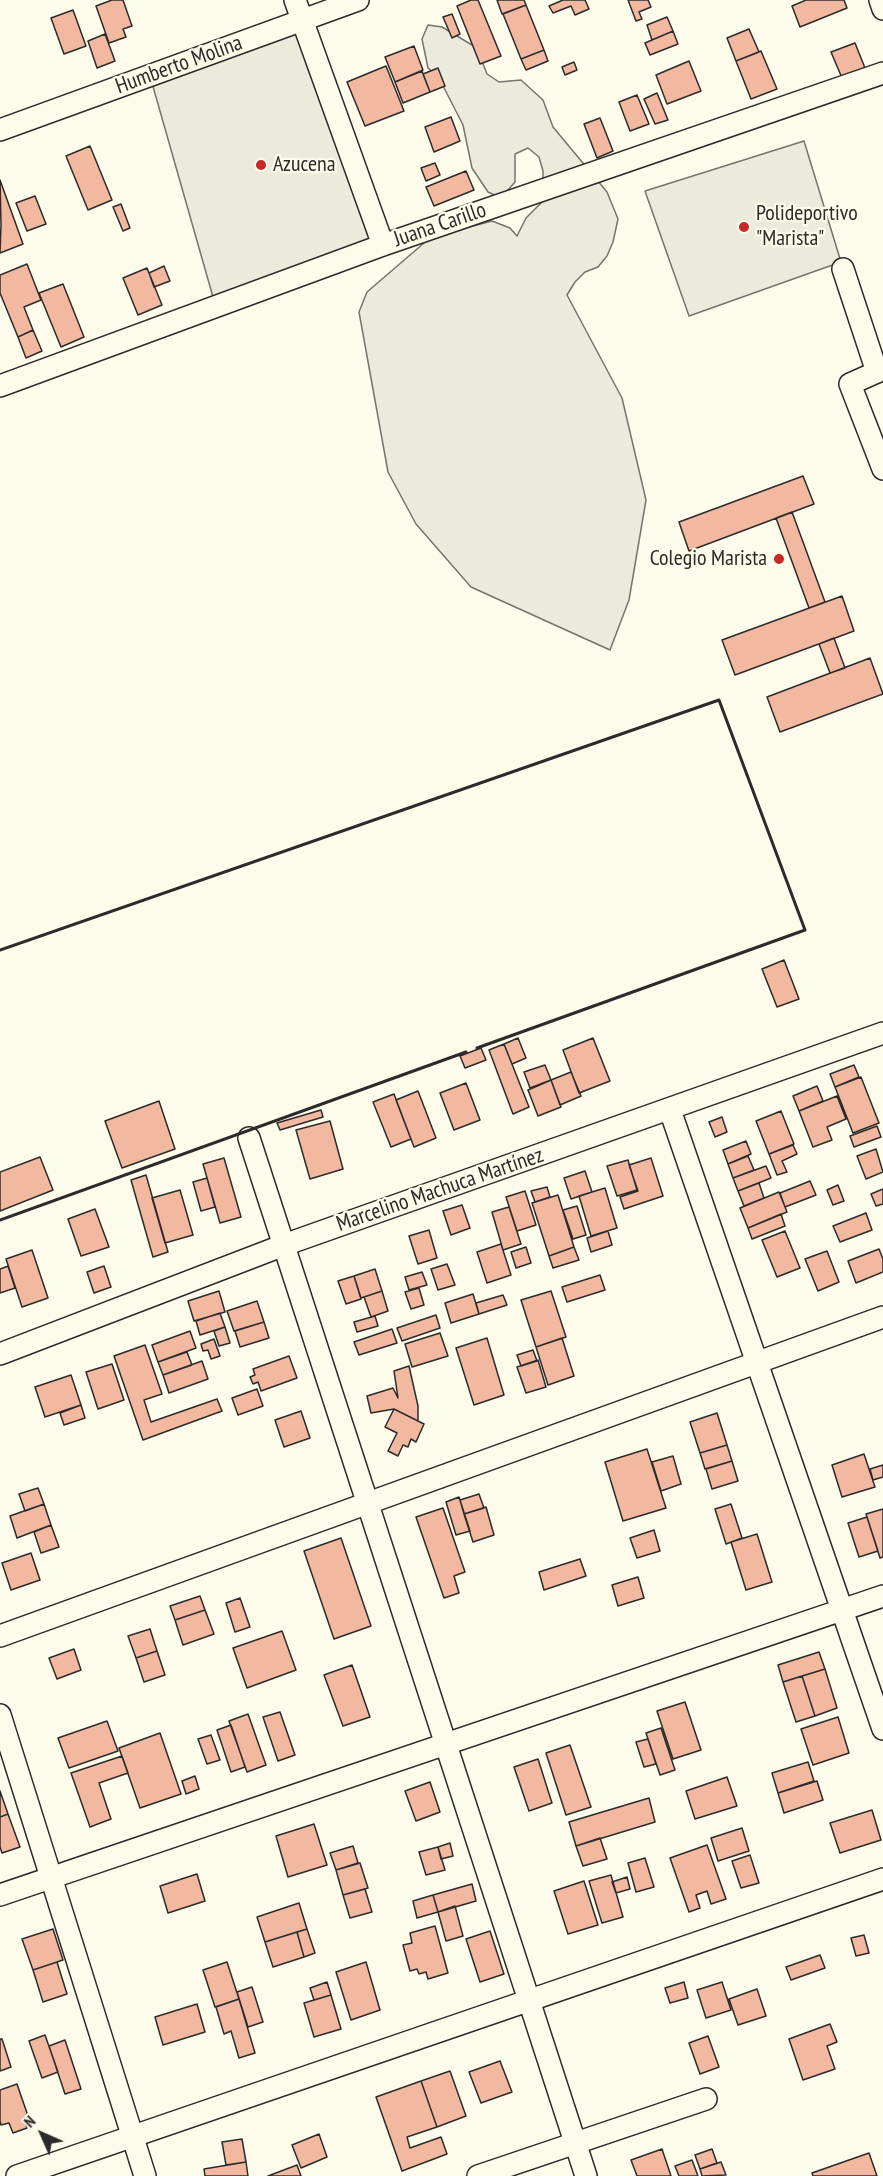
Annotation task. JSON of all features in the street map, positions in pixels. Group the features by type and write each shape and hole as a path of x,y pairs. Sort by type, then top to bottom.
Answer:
{"street":[{"path":"295,0 383,245"},
{"name":"Humberto Molina","path":"0,129 358,0"},
{"path":"880,0 883,9"},
{"name":"Juana Carillo","path":"0,386 383,245 883,73"},
{"path":"843,269 877,372 850,384 883,469"},
{"name":"Marcelino Machuca Martínez","path":"0,1354 284,1245 883,1032"},
{"path":"669,1110 883,1729"},
{"path":"249,1138 586,2176"},
{"path":"0,1636 883,1317"},
{"path":"0,1895 883,1596"},
{"path":"0,1715 145,2176"},
{"path":"17,2176 883,1879"},
{"path":"478,2176 706,2099"}],"shaded area":[{"path":"428,25 442,27 477,48 487,74 499,82 521,80 543,100 553,127 607,192 618,219 607,256 598,267 585,272 567,295 622,398 646,500 629,600 610,650 471,587 416,524 388,472 359,312 367,292 431,237 492,221 510,228 517,236 526,218 543,201 543,171 539,157 528,148 515,154 515,182 501,198 488,192 472,168 463,125 439,78 428,68 422,39"},
{"name":"Azucena","path":"299,29 377,247 213,297 152,83"},
{"name":"Polideportivo \"Marista\"","path":"804,141 841,262 689,316 645,191"}],"building":[{"path":"112,0 123,0 132,26 123,29 126,37 109,43 96,6"},
{"path":"471,0 478,0 501,56 480,64 457,6"},
{"path":"497,0 524,0 526,5 502,14"},
{"path":"563,0 585,0 589,9 575,15 571,6 553,13 549,6"},
{"path":"628,0 648,0 651,7 639,12 642,19 636,21"},
{"path":"806,0 844,0 847,8 800,27 792,6"},
{"path":"526,5 544,50 521,59 503,14"},
{"path":"73,10 86,46 64,54 51,18"},
{"path":"452,14 460,34 452,38 443,17"},
{"path":"667,17 673,31 652,40 647,25"},
{"path":"749,29 759,52 736,61 727,38"},
{"path":"673,31 678,44 650,55 645,43"},
{"path":"105,34 115,61 97,68 88,41"},
{"path":"855,43 865,68 842,78 831,52"},
{"path":"414,46 423,70 395,82 385,57"},
{"path":"544,50 548,61 526,70 521,59"},
{"path":"761,51 777,89 751,99 736,61"},
{"path":"689,61 701,91 667,104 656,75"},
{"path":"574,62 577,70 565,75 562,67"},
{"path":"386,66 404,111 365,126 347,82"},
{"path":"438,68 445,86 430,92 423,74"},
{"path":"422,71 430,92 403,103 395,82"},
{"path":"657,93 668,120 655,124 644,99"},
{"path":"637,95 649,124 630,131 619,102"},
{"path":"451,117 460,141 434,152 425,127"},
{"path":"600,118 613,151 597,158 584,124"},
{"path":"90,146 112,200 88,210 66,156"},
{"path":"435,163 440,175 426,181 421,168"},
{"path":"466,171 474,190 434,206 426,187"},
{"path":"0,180 23,244 0,253 1,225"},
{"path":"35,196 46,224 27,231 16,203"},
{"path":"121,204 130,228 123,231 113,207"},
{"path":"27,264 41,300 24,307 33,330 18,337 0,293 0,275"},
{"path":"164,266 170,281 154,287 149,273"},
{"path":"147,268 162,305 138,315 123,278"},
{"path":"63,284 84,337 61,347 39,293"},
{"path":"33,330 42,351 26,358 18,337"},
{"path":"803,476 814,504 689,551 679,522"},
{"path":"792,512 825,602 809,608 776,518"},
{"path":"842,596 854,631 735,675 722,640"},
{"path":"834,638 845,668 830,673 819,644"},
{"path":"870,658 883,694 780,732 767,697"},
{"path":"784,960 799,999 777,1007 762,969"},
{"path":"518,1038 526,1058 512,1064 504,1044"},
{"path":"593,1038 610,1081 579,1093 563,1050"},
{"path":"504,1044 529,1107 513,1114 489,1050"},
{"path":"481,1048 486,1060 465,1068 460,1056"},
{"path":"545,1065 551,1080 530,1088 524,1072"},
{"path":"854,1065 859,1077 835,1087 830,1074"},
{"path":"571,1072 581,1096 560,1105 551,1080"},
{"path":"861,1077 879,1123 853,1133 835,1087"},
{"path":"551,1080 561,1107 538,1116 528,1090"},
{"path":"466,1083 480,1120 454,1130 440,1093"},
{"path":"817,1086 823,1101 799,1111 793,1096"},
{"path":"418,1091 436,1138 414,1147 396,1100"},
{"path":"394,1094 411,1139 391,1147 373,1102"},
{"path":"837,1096 846,1119 827,1127 832,1140 813,1147 799,1111"},
{"path":"159,1101 175,1149 122,1168 105,1121"},
{"path":"321,1110 323,1117 280,1130 277,1123"},
{"path":"781,1111 794,1144 769,1154 756,1121"},
{"path":"722,1117 727,1132 715,1137 709,1122"},
{"path":"330,1121 343,1169 310,1179 296,1130"},
{"path":"877,1126 881,1137 854,1147 850,1136"},
{"path":"746,1141 751,1154 728,1164 723,1150"},
{"path":"793,1145 797,1154 782,1161 787,1172 777,1175 769,1154"},
{"path":"876,1149 883,1172 866,1179 857,1156"},
{"path":"748,1156 754,1170 733,1178 728,1164"},
{"path":"40,1157 53,1190 0,1211 0,1172"},
{"path":"224,1158 241,1217 220,1223 203,1164"},
{"path":"651,1158 663,1196 624,1209 620,1197 638,1191 629,1165"},
{"path":"628,1160 637,1190 617,1196 607,1166"},
{"path":"766,1166 771,1178 738,1191 733,1178"},
{"path":"585,1171 592,1192 571,1199 564,1178"},
{"path":"146,1175 168,1252 153,1257 131,1180"},
{"path":"207,1178 215,1207 201,1211 193,1182"},
{"path":"810,1181 816,1195 785,1207 780,1193"},
{"path":"759,1183 764,1198 744,1206 738,1191"},
{"path":"838,1185 844,1201 833,1205 827,1190"},
{"path":"547,1187 550,1197 535,1202 531,1191"},
{"path":"605,1188 617,1228 591,1236 579,1196"},
{"path":"883,1189 883,1204 876,1206 871,1194"},
{"path":"180,1190 193,1235 165,1243 152,1198"},
{"path":"525,1191 536,1225 517,1231 506,1197"},
{"path":"779,1192 787,1212 748,1228 740,1208"},
{"path":"558,1195 574,1247 549,1256 532,1203"},
{"path":"462,1205 470,1228 451,1235 443,1211"},
{"path":"577,1206 586,1235 573,1239 563,1210"},
{"path":"509,1207 521,1244 503,1250 492,1212"},
{"path":"95,1209 109,1247 81,1256 68,1219"},
{"path":"866,1213 872,1230 840,1242 833,1226"},
{"path":"781,1214 785,1226 752,1239 748,1228"},
{"path":"429,1230 437,1258 418,1264 409,1236"},
{"path":"608,1231 612,1245 591,1252 587,1238"},
{"path":"785,1231 800,1268 777,1277 762,1240"},
{"path":"501,1244 511,1275 487,1283 477,1252"},
{"path":"526,1247 531,1263 516,1268 511,1252"},
{"path":"574,1247 579,1260 553,1268 549,1256"},
{"path":"879,1249 883,1259 883,1272 856,1283 848,1261"},
{"path":"32,1250 48,1298 22,1307 6,1259"},
{"path":"827,1251 839,1282 818,1291 805,1259"},
{"path":"447,1264 455,1285 438,1290 431,1269"},
{"path":"8,1266 15,1288 0,1293 0,1269"},
{"path":"104,1266 111,1287 94,1293 87,1272"},
{"path":"375,1269 382,1291 361,1298 354,1276"},
{"path":"422,1272 427,1285 409,1290 405,1277"},
{"path":"600,1275 605,1290 567,1302 562,1287"},
{"path":"354,1276 361,1299 346,1304 338,1281"},
{"path":"419,1288 424,1305 411,1309 405,1292"},
{"path":"219,1291 225,1312 194,1321 188,1301"},
{"path":"382,1291 388,1311 371,1317 364,1297"},
{"path":"551,1291 566,1337 536,1347 521,1300"},
{"path":"473,1294 479,1314 451,1323 445,1303"},
{"path":"503,1295 507,1305 479,1314 476,1303"},
{"path":"257,1301 264,1322 234,1331 227,1311"},
{"path":"220,1313 225,1327 200,1335 196,1321"},
{"path":"436,1315 440,1328 402,1341 397,1328"},
{"path":"375,1316 378,1326 357,1332 354,1322"},
{"path":"264,1322 269,1338 240,1347 235,1331"},
{"path":"225,1327 230,1343 219,1346 214,1331"},
{"path":"392,1329 397,1343 359,1355 354,1342"},
{"path":"190,1331 196,1348 158,1362 152,1345"},
{"path":"440,1333 448,1356 412,1367 405,1344"},
{"path":"487,1338 504,1395 474,1405 456,1348"},
{"path":"562,1338 574,1376 548,1385 536,1347"},
{"path":"214,1339 220,1356 211,1359 208,1350 203,1351 201,1344"},
{"path":"145,1345 162,1394 144,1400 151,1422 217,1399 222,1411 143,1440 114,1356"},
{"path":"533,1350 537,1361 521,1366 517,1355"},
{"path":"187,1352 192,1365 163,1375 158,1362"},
{"path":"289,1356 297,1378 261,1391 258,1382 253,1384 250,1377 255,1375 253,1369"},
{"path":"538,1360 546,1387 526,1393 517,1367"},
{"path":"202,1361 208,1379 169,1393 163,1375"},
{"path":"112,1364 124,1400 98,1409 86,1372"},
{"path":"409,1366 418,1406 418,1421 394,1409 371,1413 367,1396 393,1388 398,1398 394,1371"},
{"path":"71,1375 81,1405 45,1417 35,1387"},
{"path":"257,1389 263,1406 238,1415 232,1398"},
{"path":"81,1405 85,1418 64,1425 60,1413"},
{"path":"394,1409 424,1424 416,1442 411,1439 408,1447 403,1445 398,1456 388,1451 397,1433 385,1427"},
{"path":"301,1411 310,1438 284,1447 275,1420"},
{"path":"717,1413 727,1445 700,1453 690,1422"},
{"path":"727,1445 732,1461 705,1469 700,1453"},
{"path":"647,1449 666,1508 623,1521 605,1462"},
{"path":"864,1454 875,1487 842,1497 832,1465"},
{"path":"673,1456 681,1484 661,1491 652,1462"},
{"path":"732,1461 738,1481 712,1489 706,1469"},
{"path":"883,1465 883,1477 873,1480 870,1469"},
{"path":"38,1488 44,1504 25,1511 19,1494"},
{"path":"479,1494 484,1508 464,1514 460,1500"},
{"path":"459,1497 470,1531 456,1535 446,1502"},
{"path":"44,1504 51,1525 17,1538 10,1516"},
{"path":"731,1504 742,1538 726,1544 715,1509"},
{"path":"486,1507 494,1535 473,1542 464,1514"},
{"path":"443,1508 465,1572 454,1576 459,1593 444,1598 416,1517"},
{"path":"883,1509 883,1557 880,1558 866,1514"},
{"path":"867,1517 878,1551 859,1557 848,1523"},
{"path":"51,1525 59,1547 41,1553 34,1532"},
{"path":"654,1530 660,1551 637,1558 630,1538"},
{"path":"757,1534 772,1582 746,1590 731,1542"},
{"path":"341,1538 371,1626 334,1639 304,1551"},
{"path":"31,1553 40,1580 11,1590 2,1563"},
{"path":"580,1559 586,1576 544,1590 539,1572"},
{"path":"638,1577 644,1598 618,1606 612,1585"},
{"path":"200,1596 205,1610 175,1620 170,1606"},
{"path":"240,1598 250,1627 235,1632 226,1603"},
{"path":"205,1610 214,1634 183,1645 175,1620"},
{"path":"150,1629 157,1651 136,1658 128,1636"},
{"path":"282,1631 296,1670 247,1688 233,1648"},
{"path":"74,1649 81,1670 57,1679 49,1658"},
{"path":"157,1651 165,1675 144,1682 136,1658"},
{"path":"819,1652 825,1669 783,1682 778,1665"},
{"path":"352,1665 370,1717 343,1726 324,1675"},
{"path":"825,1669 837,1708 815,1716 802,1676"},
{"path":"802,1676 815,1716 796,1722 783,1682"},
{"path":"685,1702 701,1750 673,1759 657,1711"},
{"path":"280,1712 295,1755 278,1761 263,1717"},
{"path":"248,1714 266,1765 247,1772 229,1721"},
{"path":"838,1717 849,1753 813,1765 801,1729"},
{"path":"107,1721 118,1751 69,1768 58,1738"},
{"path":"231,1725 245,1767 231,1772 217,1730"},
{"path":"661,1728 675,1770 660,1775 646,1733"},
{"path":"160,1733 181,1794 140,1808 119,1748"},
{"path":"211,1735 220,1760 207,1764 198,1739"},
{"path":"648,1739 656,1764 644,1767 636,1742"},
{"path":"570,1745 591,1807 566,1815 546,1753"},
{"path":"122,1756 128,1773 99,1783 111,1819 90,1827 71,1773"},
{"path":"538,1759 552,1803 529,1811 514,1767"},
{"path":"808,1762 814,1781 778,1793 772,1773"},
{"path":"195,1776 199,1789 186,1794 182,1781"},
{"path":"727,1777 737,1806 695,1819 686,1791"},
{"path":"817,1781 823,1800 784,1813 778,1793"},
{"path":"430,1782 440,1812 416,1821 405,1791"},
{"path":"0,1791 8,1814 0,1817"},
{"path":"649,1798 655,1822 576,1846 569,1822"},
{"path":"872,1810 881,1840 840,1853 830,1823"},
{"path":"8,1814 20,1847 2,1853 0,1817"},
{"path":"314,1824 327,1865 288,1877 276,1836"},
{"path":"742,1828 749,1851 718,1861 711,1838"},
{"path":"600,1838 607,1859 583,1866 576,1846"},
{"path":"450,1843 453,1856 441,1859 438,1847"},
{"path":"707,1845 726,1899 711,1904 707,1891 696,1895 700,1908 689,1912 670,1858"},
{"path":"353,1846 358,1863 336,1870 330,1853"},
{"path":"438,1847 445,1870 426,1875 419,1852"},
{"path":"750,1855 759,1883 741,1888 732,1861"},
{"path":"645,1858 654,1887 636,1892 628,1863"},
{"path":"360,1863 368,1888 343,1895 336,1870"},
{"path":"197,1874 205,1901 168,1913 160,1886"},
{"path":"611,1875 623,1917 602,1923 589,1881"},
{"path":"627,1877 630,1889 616,1893 612,1882"},
{"path":"584,1881 598,1925 568,1934 554,1891"},
{"path":"472,1884 476,1901 438,1912 433,1895"},
{"path":"365,1889 372,1912 350,1918 343,1895"},
{"path":"433,1895 438,1912 417,1918 413,1901"},
{"path":"299,1903 307,1929 265,1942 257,1917"},
{"path":"455,1906 463,1936 446,1941 438,1912"},
{"path":"435,1926 448,1973 428,1979 426,1972 419,1974 417,1969 410,1971 403,1945 412,1943 410,1933"},
{"path":"53,1929 63,1960 33,1970 22,1939"},
{"path":"307,1929 315,1953 304,1957 297,1932"},
{"path":"490,1931 504,1974 480,1982 466,1939"},
{"path":"297,1932 304,1957 273,1967 265,1942"},
{"path":"864,1935 869,1953 856,1956 851,1938"},
{"path":"820,1955 825,1968 791,1980 786,1967"},
{"path":"57,1962 67,1994 43,2002 33,1970"},
{"path":"227,1962 239,1999 215,2007 203,1970"},
{"path":"366,1962 380,2010 351,2020 336,1972"},
{"path":"327,1982 331,1995 314,2000 310,1988"},
{"path":"684,1982 688,1998 670,2003 665,1988"},
{"path":"722,1982 731,2010 706,2018 697,1990"},
{"path":"252,1987 263,2022 248,2027 237,1992"},
{"path":"757,1989 766,2016 738,2025 729,1999"},
{"path":"331,1995 341,2029 314,2037 304,2003"},
{"path":"239,1999 255,2053 239,2058 231,2031 224,2034 216,2007"},
{"path":"197,2004 205,2032 163,2045 155,2017"},
{"path":"830,2024 837,2042 827,2046 835,2069 803,2080 789,2039"},
{"path":"45,2035 58,2072 42,2078 29,2041"},
{"path":"708,2036 719,2067 700,2074 689,2043"},
{"path":"0,2039 2,2039 11,2067 0,2071"},
{"path":"65,2040 81,2089 65,2094 49,2046"},
{"path":"500,2061 512,2092 481,2103 469,2072"},
{"path":"450,2071 466,2116 437,2127 421,2081"},
{"path":"421,2081 437,2127 407,2137 410,2148 441,2137 447,2154 402,2171 376,2097"},
{"path":"17,2084 28,2116 24,2118 27,2128 13,2133 9,2123 1,2125 0,2090"},
{"path":"319,2134 327,2157 301,2168 292,2145"},
{"path":"242,2139 246,2162 226,2165 222,2142"},
{"path":"662,2149 671,2176 637,2176 631,2160"},
{"path":"712,2149 717,2163 700,2169 695,2155"},
{"path":"869,2153 877,2176 813,2176 812,2173"},
{"path":"692,2160 698,2176 679,2176 675,2166"},
{"path":"246,2162 248,2176 205,2176 204,2169"},
{"path":"721,2162 726,2175 702,2176 700,2169"},
{"path":"297,2165 301,2176 268,2176"}],"wall":[{"path":"0,950 719,700 805,930 477,1048"},
{"path":"0,1220 466,1052"}],"place":[{"name":"Azucena","path":"261,165"},
{"name":"Polideportivo \"Marista\"","path":"744,227"},
{"name":"Colegio Marista","path":"779,559"}]}
